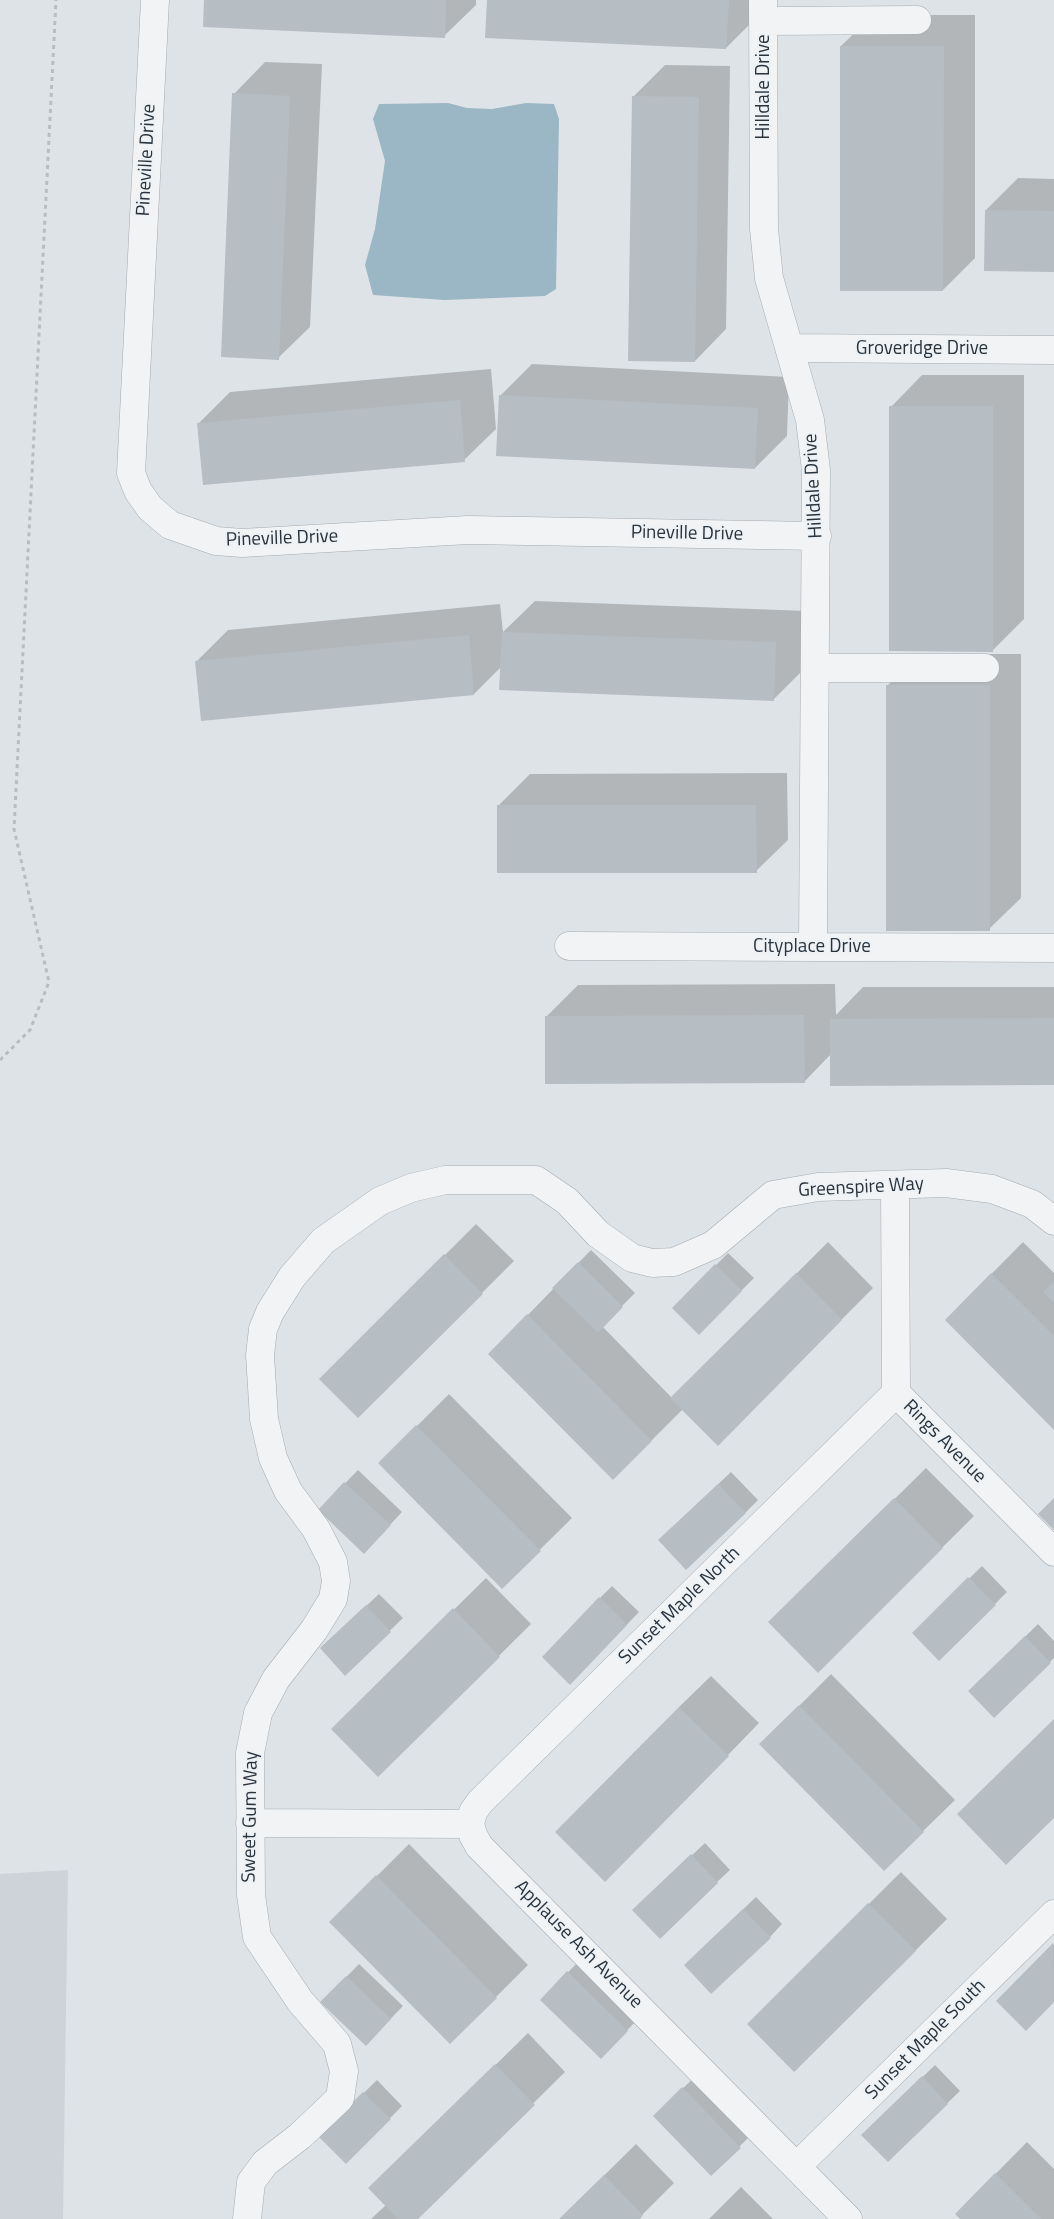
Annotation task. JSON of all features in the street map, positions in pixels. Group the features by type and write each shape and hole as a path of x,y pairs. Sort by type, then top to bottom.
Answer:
{"street":[{"name":"Pineville Drive","path":"155,0 131,473 138,491 150,508 170,525 216,541 242,543 468,530 817,536"},
{"name":"Hilldale Drive","path":"764,10 764,229 769,278 810,420 816,470 813,947"},
{"path":"764,10 917,20"},
{"name":"Groveridge Drive","path":"790,348 1054,350"},
{"path":"816,668 985,668"},
{"name":"Cityplace Drive","path":"569,946 1054,948"},
{"name":"Greenspire Way","path":"263,1329 270,1312 292,1277 323,1241 380,1201 411,1188 445,1180 536,1180 567,1200 598,1234 632,1258 652,1263 674,1262 713,1245 773,1195 818,1187 946,1183 992,1189 1032,1204 1054,1222"},
{"name":"Rings Avenue","path":"895,1186 896,1393 1054,1552"},
{"name":"Sweet Gum Way","path":"247,2219 251,2182 265,2163 300,2136 340,2098 344,2071 337,2044 300,2001 258,1937 251,1895 250,1753 258,1713 276,1679 314,1630 333,1599 336,1580 333,1562 316,1529 288,1491 272,1458 264,1419 260,1355 263,1329"},
{"name":"Sunset Maple North","path":"470,1824 473,1812 480,1802 896,1393"},
{"path":"250,1823 470,1824"},
{"name":"Applause Ash Avenue","path":"470,1824 473,1836 479,1846 848,2219"},
{"name":"Sunset Maple South","path":"797,2166 1054,1914"}],"path":[{"path":"0,1060 30,1030 49,982 14,829 56,0"}],"shaded area":[{"path":"68,1870 63,2219 0,2219 0,1874"}],"water":[{"path":"448,103 467,108 492,109 526,103 554,104 559,119 556,289 545,296 445,300 373,295 365,265 375,229 385,161 373,119 379,104"}],"building":[{"path":"204,0 446,0 445,38 203,27"},
{"path":"487,0 729,0 726,49 485,38"},
{"path":"840,46 944,46 943,291 840,291"},
{"path":"232,93 290,96 279,360 221,357"},
{"path":"632,96 699,97 695,362 628,361"},
{"path":"985,210 1054,211 1054,272 984,271"},
{"path":"499,395 758,408 755,469 496,456"},
{"path":"460,400 465,462 203,485 197,423"},
{"path":"889,406 993,406 993,652 889,651"},
{"path":"502,632 776,642 774,701 499,690"},
{"path":"469,635 474,695 201,721 195,661"},
{"path":"886,685 990,685 990,931 886,931"},
{"path":"497,805 756,805 757,873 497,873"},
{"path":"804,1015 805,1083 545,1084 545,1016"},
{"path":"1054,1018 1054,1085 830,1086 830,1019"},
{"path":"444,1254 483,1294 358,1418 319,1379"},
{"path":"578,1262 623,1307 598,1333 552,1288"},
{"path":"715,1264 742,1291 699,1335 672,1308"},
{"path":"796,1273 842,1320 718,1446 670,1398"},
{"path":"991,1273 1054,1336 1054,1430 945,1320"},
{"path":"1054,1281 1054,1303 1043,1292"},
{"path":"527,1314 652,1441 613,1480 488,1354"},
{"path":"416,1425 541,1551 502,1589 378,1463"},
{"path":"344,1482 391,1525 364,1554 318,1510"},
{"path":"718,1484 746,1513 686,1570 658,1540"},
{"path":"894,1498 943,1548 818,1673 768,1622"},
{"path":"1054,1498 1054,1530 1038,1514"},
{"path":"968,1577 996,1605 939,1661 912,1633"},
{"path":"599,1597 627,1625 570,1685 542,1657"},
{"path":"366,1605 391,1632 345,1676 320,1648"},
{"path":"453,1608 500,1657 378,1777 331,1729"},
{"path":"1025,1636 1051,1663 994,1718 968,1691"},
{"path":"799,1705 924,1832 884,1871 759,1744"},
{"path":"679,1707 729,1756 605,1882 555,1832"},
{"path":"1054,1719 1054,1818 1006,1865 957,1814"},
{"path":"691,1854 718,1883 660,1939 632,1910"},
{"path":"376,1875 497,1998 450,2044 329,1922"},
{"path":"868,1903 916,1951 794,2072 747,2024"},
{"path":"743,1909 771,1938 711,1994 684,1965"},
{"path":"1053,1943 1054,2002 1026,2031 996,2001"},
{"path":"567,1971 628,2031 601,2059 540,2000"},
{"path":"346,1976 391,2019 366,2046 320,2002"},
{"path":"495,2064 535,2105 418,2219 398,2219 368,2188"},
{"path":"922,2076 948,2104 888,2162 861,2135"},
{"path":"682,2087 741,2148 711,2176 653,2116"},
{"path":"363,2092 391,2119 346,2164 318,2136"},
{"path":"995,2173 1041,2219 960,2219 955,2214"},
{"path":"604,2175 643,2215 640,2219 559,2219"}]}
